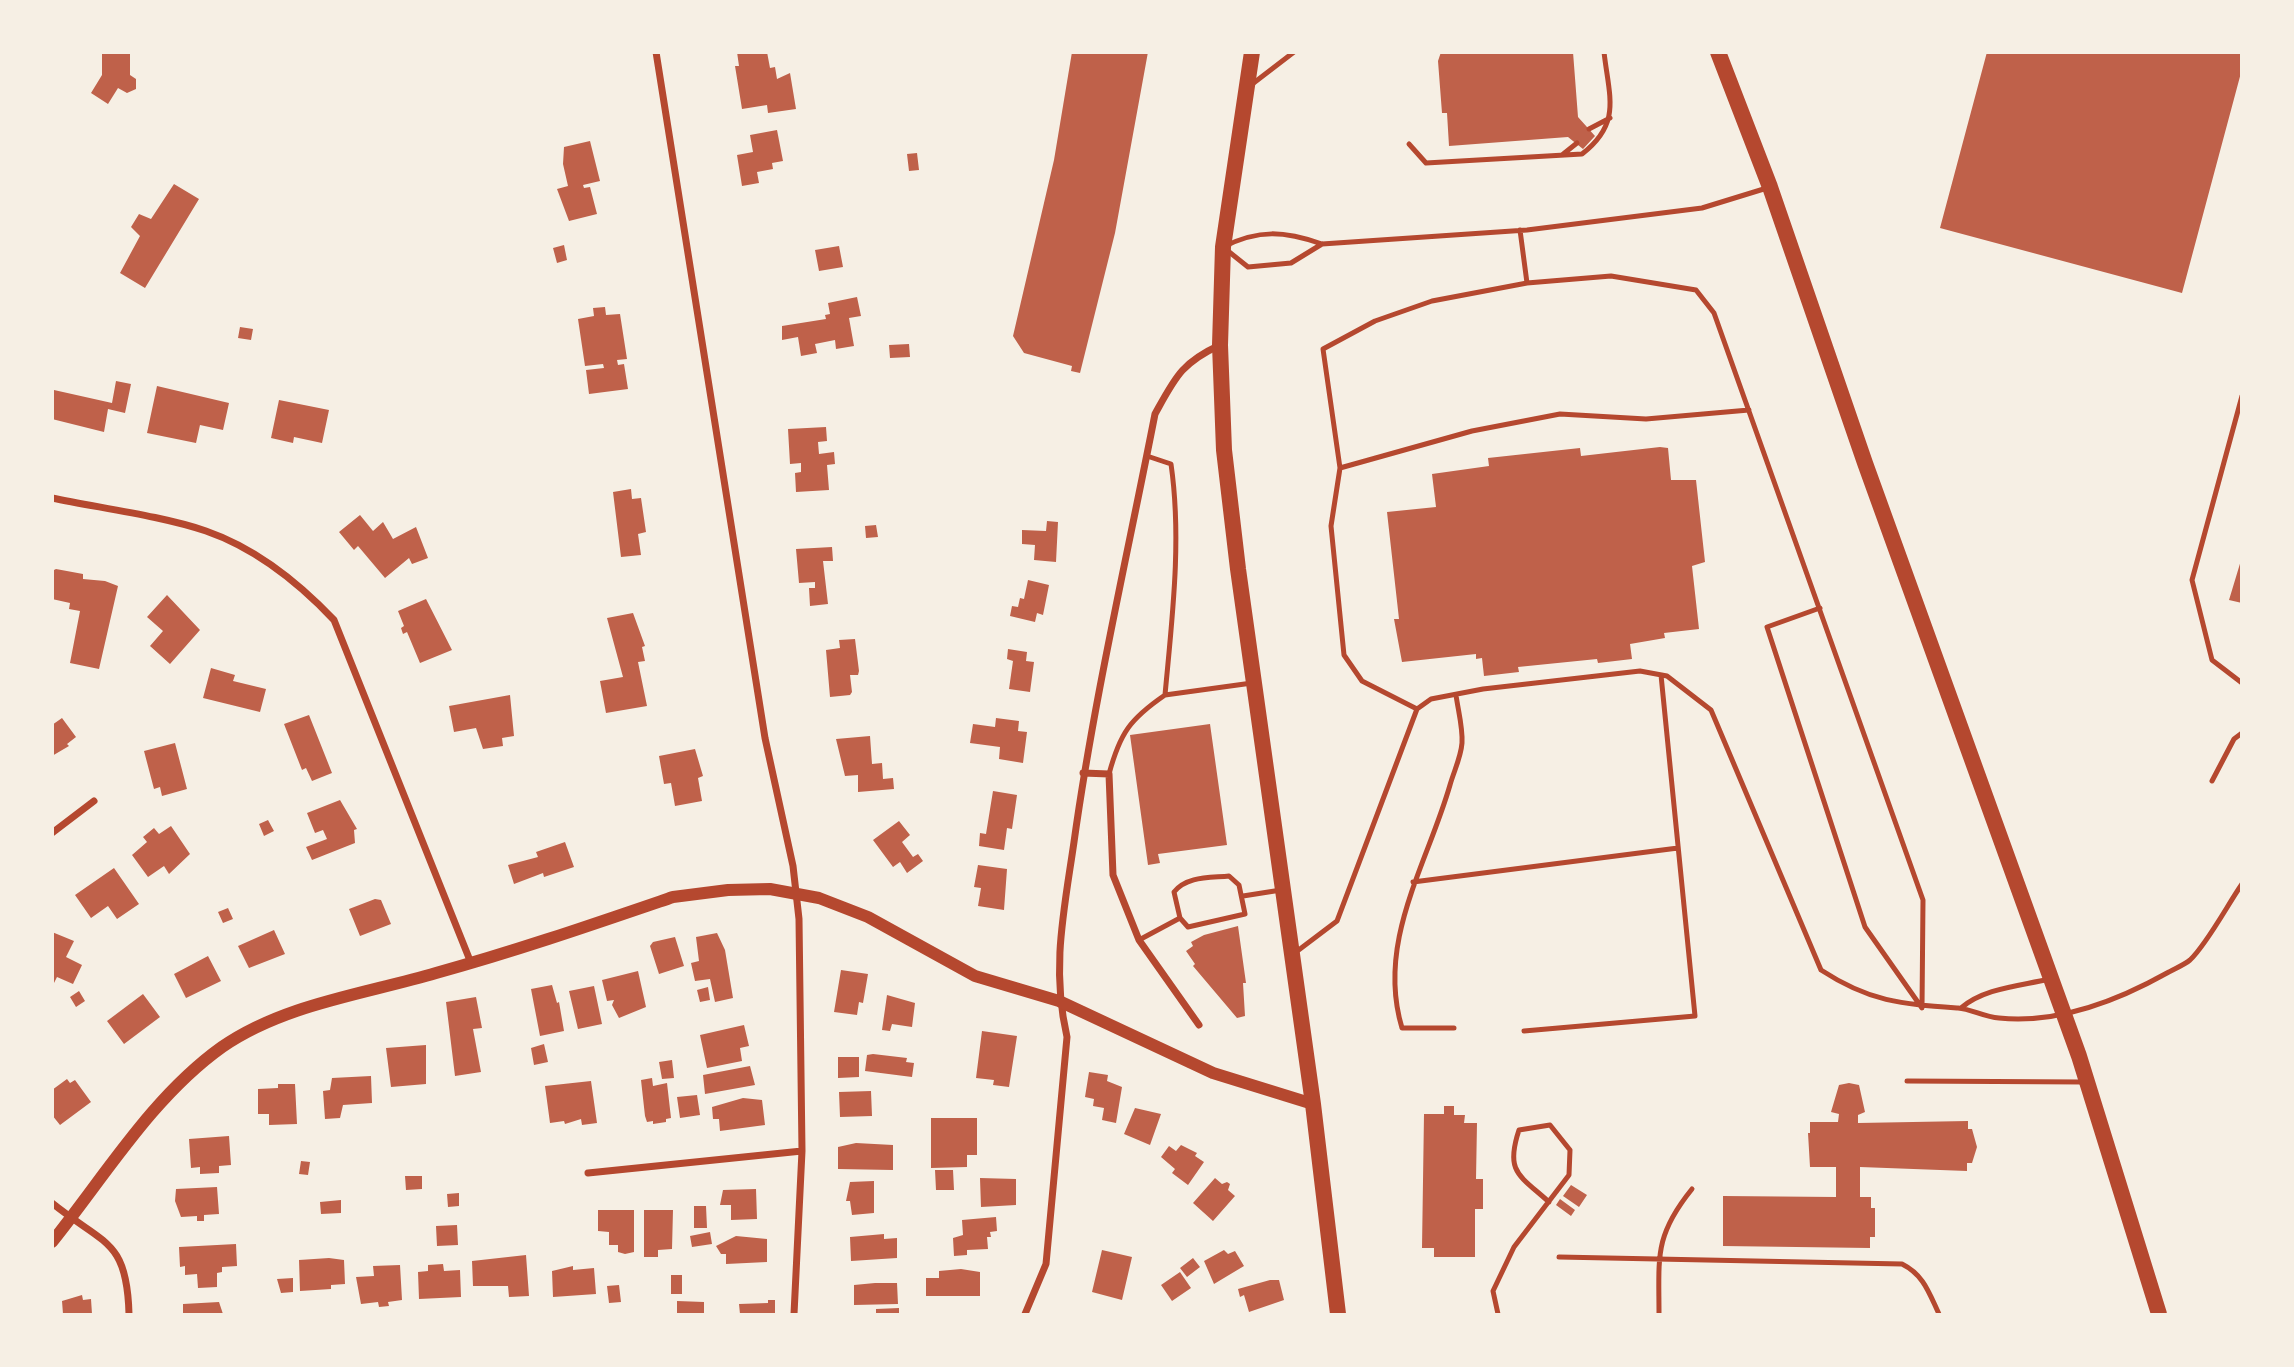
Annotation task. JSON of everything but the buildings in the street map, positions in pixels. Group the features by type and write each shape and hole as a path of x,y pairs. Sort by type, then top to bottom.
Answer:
{"main road":[{"path":"1252,52 1223,247 1220,345 1224,450 1281,890 1313,1104 1338,1314"},
{"path":"1718,52 1770,187 2087,1082 2159,1314"}],"street":[{"path":"656,52 765,738 793,866 796,894 802,1151 794,1314"},
{"path":"1025,1314 1046,1264 1067,1037 1059,1001 1057,966 1083,773 1155,414 1178,372 1190,360 1220,345"},
{"path":"52,498 205,530 241,546 273,567 308,593 334,620 471,963"},
{"path":"1083,773 1109,774 1113,875 1139,940 1199,1025"},
{"path":"52,833 94,801"},
{"path":"52,1242 162,1102 191,1072 229,1043 270,1021 308,1008 471,963 673,897 747,889 819,898 868,917 975,976 1059,1001 1213,1073 1313,1104"},
{"path":"588,1172 802,1151"},
{"path":"52,1203 103,1239 118,1256 128,1278 129,1314"}],"lane":[{"path":"1245,89 1294,52"},
{"path":"1409,144 1426,163 1582,154 1599,141 1611,117 1604,52"},
{"path":"1588,130 1611,117"},
{"path":"1562,155 1577,143"},
{"path":"1322,244 1291,263 1248,267 1223,247 1253,234 1295,235 1322,244 1520,230 1702,208 1770,187"},
{"path":"1520,230 1527,284"},
{"path":"1417,709 1362,681 1344,656 1331,526 1340,468 1323,349 1375,321 1432,301 1527,284 1611,276 1696,290 1714,313 1923,900 1922,1008"},
{"path":"2242,396 2192,580 2212,660 2242,683"},
{"path":"1340,468 1472,431 1560,414 1646,419 1749,410"},
{"path":"1147,456 1171,464 1174,487 1173,604 1165,695"},
{"path":"1820,608 1767,627 1866,927 1922,1008"},
{"path":"1292,955 1337,921 1417,709 1431,699 1640,671 1661,674 1689,690 1711,710 1821,970 1848,987 1884,1000 1922,1008 1961,1008 1977,1015 2001,1019 2062,1016 2137,990 2190,960 2242,884"},
{"path":"1524,1031 1695,1016 1661,674"},
{"path":"1109,774 1116,748 1130,721 1165,695 1255,683"},
{"path":"1454,1028 1402,1028 1396,1009 1395,954 1413,882 1441,819 1462,743 1456,695"},
{"path":"2212,781 2234,738 2242,733"},
{"path":"1413,882 1678,848"},
{"path":"1228,876 1239,885 1242,896 1245,914 1188,927 1180,918 1174,892 1181,884 1201,878 1228,876"},
{"path":"1242,896 1281,890"},
{"path":"1139,940 1180,918"},
{"path":"1961,1008 1984,994 2049,979"},
{"path":"1907,1081 2087,1082"},
{"path":"1498,1314 1493,1291 1514,1247 1549,1202 1569,1175 1570,1150 1550,1125 1519,1130 1511,1155 1515,1172 1549,1202"},
{"path":"1659,1314 1659,1259 1665,1227 1692,1189"},
{"path":"1559,1257 1902,1264 1914,1270 1923,1281 1939,1314"}]}
